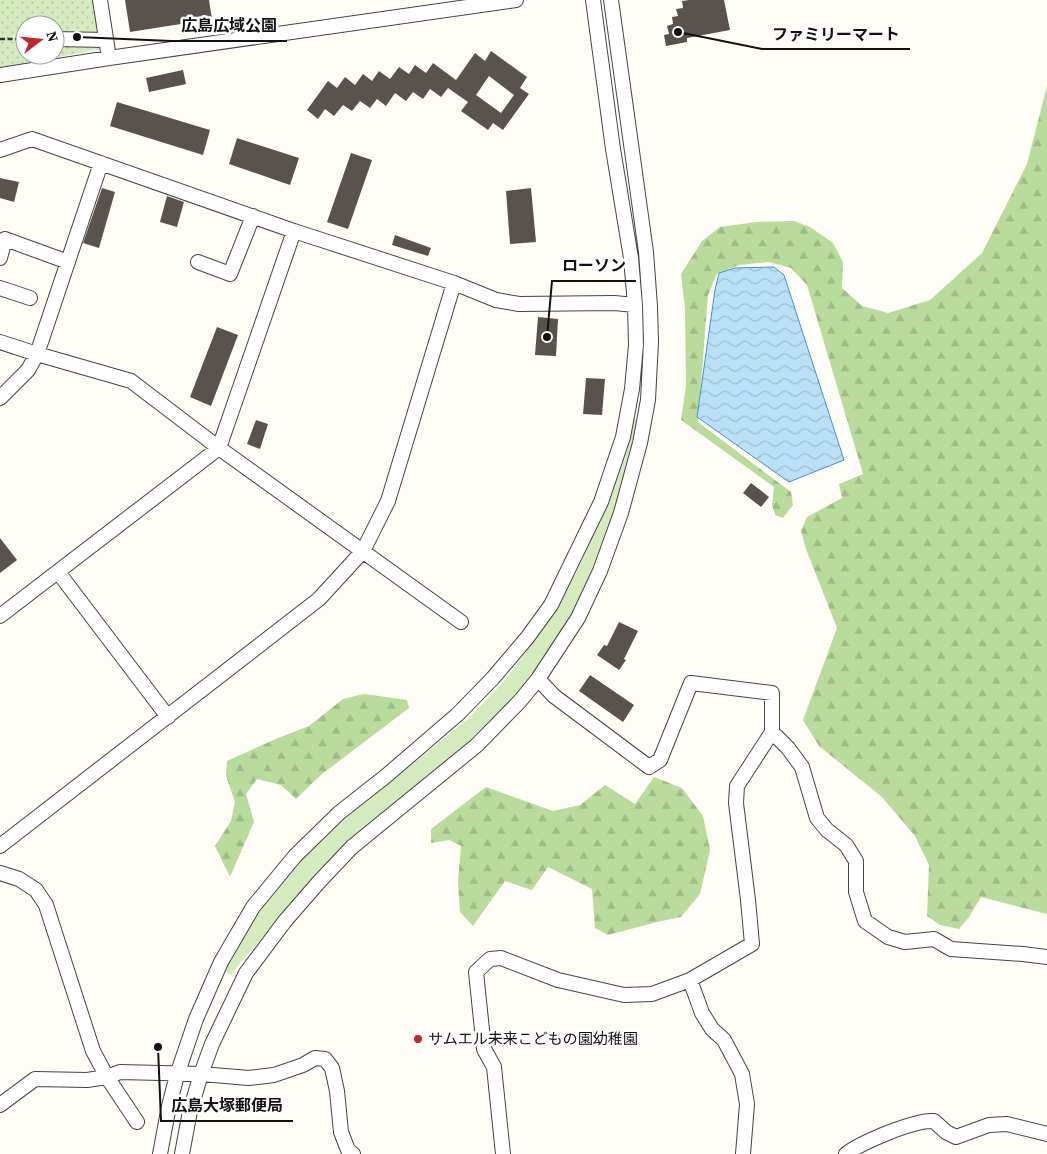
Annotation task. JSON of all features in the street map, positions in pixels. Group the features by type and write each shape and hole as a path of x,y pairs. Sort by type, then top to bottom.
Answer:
{"street":[{"path":"100,0 109,58"},
{"path":"0,75 516,0"},
{"path":"160,1154 168,1106 196,1019 220,962 253,907 295,856 339,813 386,776 458,714 493,678 527,638 551,605 601,502 623,437 632,389 636,345 631,258 613,149 593,0"},
{"path":"182,1154 190,1111 201,1074 212,1044 246,973 290,915 352,847 477,745 520,701 538,679 578,618 600,571 621,513 640,443 648,400 651,342 646,252 610,0"},
{"path":"65,39 106,40"},
{"path":"0,150 32,139 294,231 454,283 496,300 519,304 614,303 635,305"},
{"path":"0,398 28,370 38,354 101,163"},
{"path":"198,262 230,274 253,216"},
{"path":"0,616 219,448 294,231"},
{"path":"0,258 5,239 68,262"},
{"path":"0,846 319,599 362,550 388,501 454,283"},
{"path":"0,288 30,298"},
{"path":"0,342 132,381 219,448 461,622"},
{"path":"58,572 168,717"},
{"path":"503,1154 494,1067 484,1049 476,972 490,959 502,958 558,980 624,995 652,994 690,980 752,944 736,803 737,786 772,732 772,693 691,683 660,760 649,767 554,696 538,679"},
{"path":"772,732 788,748 802,767 817,818 827,830 846,845 856,862 856,892 865,921 888,937 905,942 934,939 951,949 1047,957"},
{"path":"0,873 19,879 36,890 46,905 92,1050 107,1078 137,1122"},
{"path":"690,980 702,1013 712,1029 724,1040 742,1074 747,1104 743,1154"},
{"path":"0,1105 35,1079 87,1080 107,1078 120,1072 201,1074 249,1078 274,1075 303,1065 314,1058 325,1059 332,1068 337,1091 341,1132 348,1150 353,1154"},
{"path":"846,1154 854,1148 879,1137 923,1122 934,1121 946,1132 956,1137 989,1125 1007,1124 1047,1134"}],"path":[{"path":"0,39 15,39"}],"green space":[{"path":"0,0 92,0 101,49 65,56 65,15 15,15 16,65 0,68"},
{"path":"1047,86 1047,914 981,897 959,929 940,925 927,916 929,865 915,836 882,797 819,746 803,720 837,628 806,549 801,531 807,517 842,498 839,484 863,474 807,285 791,268 769,262 739,265 717,274 708,295 698,422 791,492 793,505 783,518 775,515 772,505 774,487 681,420 686,386 685,309 681,274 702,241 720,227 756,222 794,221 810,227 833,243 843,262 842,288 862,306 888,313 930,300 982,253 1027,164"},
{"path":"634,419 639,420 629,466 610,524 570,619 543,662 506,710 470,745 345,844 311,880 231,975 225,971 256,916 294,867 348,816 469,718 505,680 531,645 560,603 580,565 600,520 620,467"},
{"path":"364,694 407,700 409,708 322,774 296,799 281,785 257,779 246,794 254,822 230,877 215,846 231,821 235,802 226,776 227,761 309,726 343,699"},
{"path":"654,777 682,788 703,816 710,850 700,894 681,917 608,935 595,928 592,889 548,867 532,890 505,881 473,926 460,912 458,882 461,846 449,840 431,843 431,829 486,787 553,811 580,805 605,785 635,804"}],"water":[{"path":"774,267 784,275 844,460 789,482 697,417 719,273 735,268"}],"building":[{"path":"125,0 209,0 212,19 130,32"},
{"path":"724,0 730,30 687,38 687,42 666,46 664,35 669,34 667,26 673,24 672,17 678,16 676,9 683,8 682,1"},
{"path":"491,51 527,77 520,88 529,94 503,130 493,123 488,130 461,111 468,102 448,88 441,97 430,89 423,99 413,92 406,101 395,93 386,106 377,99 370,108 360,101 352,111 343,105 334,116 325,109 318,119 307,110 328,81 337,88 345,77 355,85 363,74 372,81 379,71 390,79 399,67 409,74 415,65 426,73 433,63 456,80 475,53 485,61","holes":["489,76 514,95 501,113 476,95"]},
{"path":"183,70 186,84 149,92 146,78"},
{"path":"117,102 210,130 203,155 110,126"},
{"path":"237,138 299,158 290,185 229,164"},
{"path":"351,153 372,160 348,229 327,222"},
{"path":"0,178 19,182 14,202 0,198"},
{"path":"102,188 115,192 99,248 83,243"},
{"path":"531,188 536,242 510,244 506,191"},
{"path":"167,196 184,202 177,227 160,222"},
{"path":"395,235 431,248 428,256 392,245"},
{"path":"538,317 558,319 556,356 535,355"},
{"path":"217,327 238,335 211,406 190,397"},
{"path":"586,378 605,379 602,415 583,414"},
{"path":"256,420 268,424 260,449 247,444"},
{"path":"751,483 769,497 761,507 743,493"},
{"path":"0,538 17,560 0,573"},
{"path":"619,622 638,631 624,659 626,660 619,670 597,655 604,645 607,646"},
{"path":"590,675 634,705 623,722 579,691"}],"place":[{"name":"ファミリーマート","path":"678,32"},
{"name":"広島広域公園","path":"77,37"},
{"name":"ローソン","path":"547,337"},
{"name":"サムエル未来こどもの園幼稚園","path":"418,1039"},
{"name":"広島大塚郵便局","path":"158,1047"}]}
